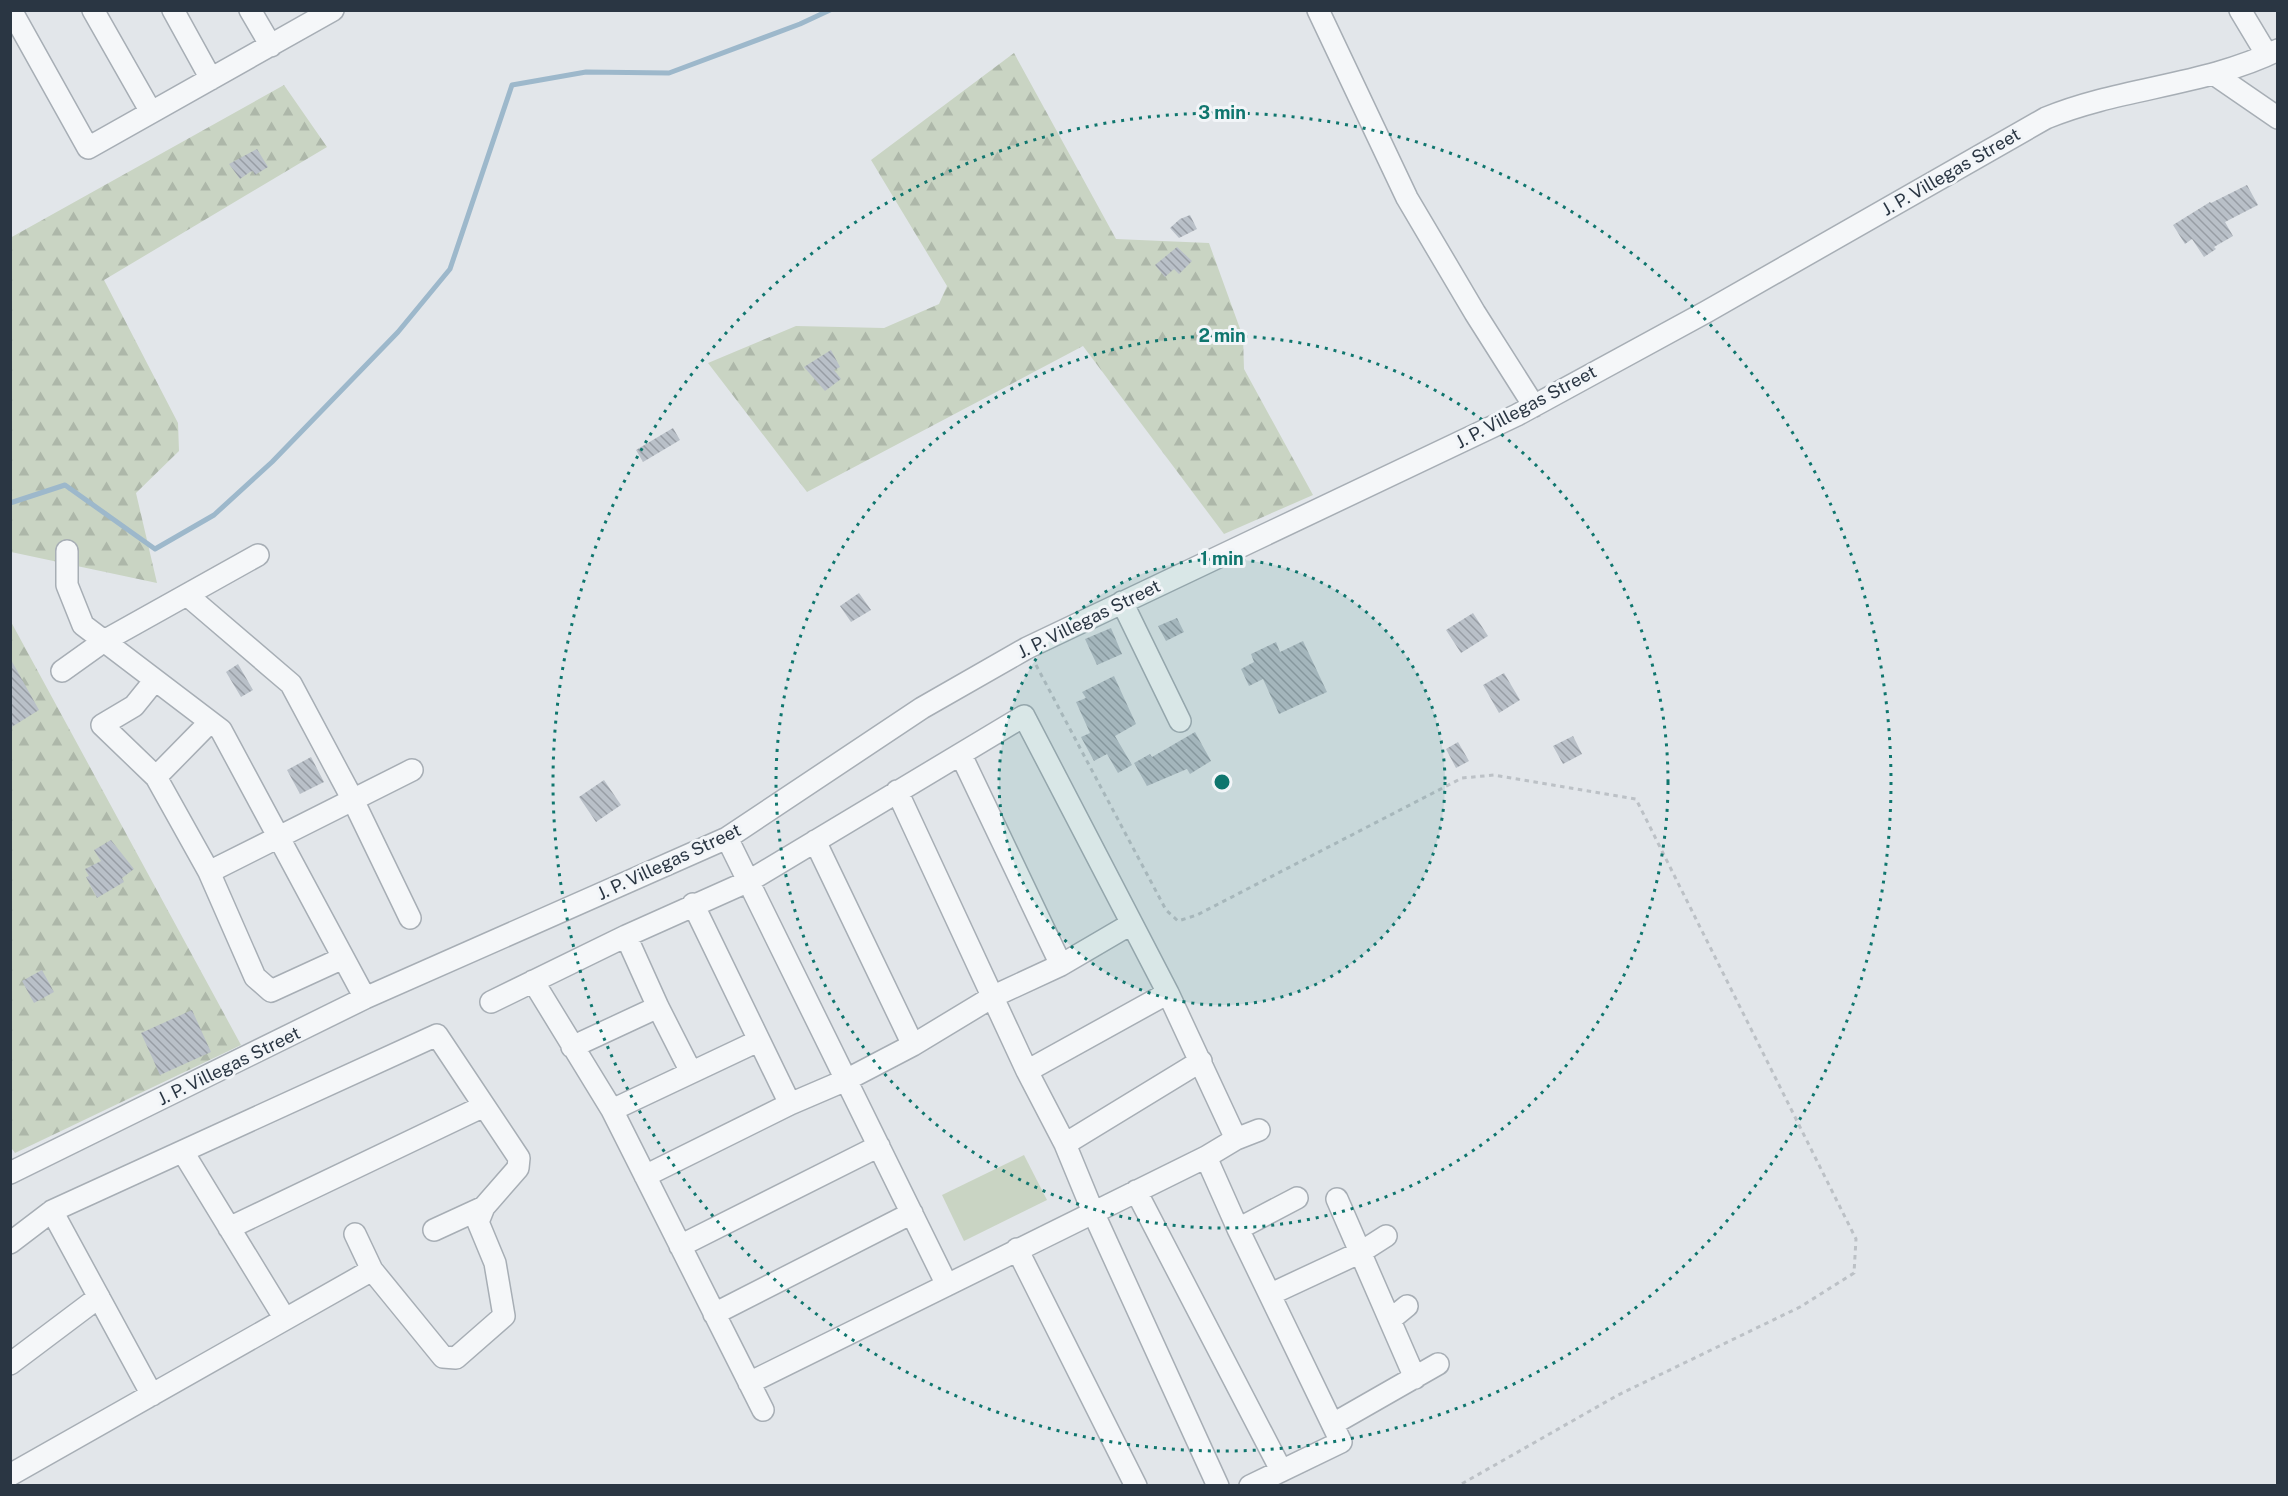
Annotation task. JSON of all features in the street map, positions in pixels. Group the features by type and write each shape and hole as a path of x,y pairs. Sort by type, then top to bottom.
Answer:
{"street":[{"path":"11,10 88,148 332,11"},
{"path":"93,10 151,112"},
{"path":"173,10 211,79"},
{"path":"250,10 271,46"},
{"path":"1318,10 1407,198 1475,314 1534,406"},
{"path":"2240,10 2272,53"},
{"name":"J. P. Villegas Street","path":"10,1173 365,998 727,838 922,708 1027,648 1376,484 1534,406 1706,312 2046,118 2078,105 2214,74 2272,53"},
{"path":"2214,74 2277,118"},
{"path":"67,551 67,585 83,625 221,730 365,998"},
{"path":"62,671 104,641 258,555"},
{"path":"187,595 291,684 353,800 410,918"},
{"path":"1122,602 1180,722"},
{"path":"155,680 134,706 102,725 156,777 209,872 255,977 271,991 343,958"},
{"path":"491,1002 693,904 749,881 1023,716 1168,993 1236,1139"},
{"path":"156,777 210,722"},
{"path":"961,755 1061,964"},
{"path":"209,872 412,770"},
{"path":"897,791 1027,1071 1065,1144 1093,1212 1218,1485"},
{"path":"727,838 947,1285"},
{"path":"815,842 913,1045"},
{"path":"693,904 790,1104"},
{"path":"645,1176 790,1104 846,1080 913,1045 994,996 1061,964 1131,924"},
{"path":"626,936 691,1072"},
{"path":"533,981 612,1110 763,1410"},
{"path":"1027,1071 1168,993"},
{"path":"572,1047 658,1007"},
{"path":"10,1243 52,1211 437,1035 519,1158 518,1168 484,1207 478,1222 495,1263 504,1316 456,1358 443,1357 372,1270 355,1234"},
{"path":"612,1110 758,1041"},
{"path":"1065,1144 1201,1061"},
{"path":"230,1228 484,1106"},
{"path":"749,1383 1206,1157 1236,1139 1259,1130"},
{"path":"680,1246 879,1146"},
{"path":"183,1152 285,1320"},
{"path":"1206,1157 1238,1229 1341,1442 1250,1485"},
{"path":"1136,1191 1281,1470"},
{"path":"1238,1229 1297,1198"},
{"path":"1337,1199 1415,1378"},
{"path":"434,1230 484,1207"},
{"path":"52,1211 152,1395"},
{"path":"714,1314 912,1213"},
{"path":"1271,1294 1361,1252 1386,1236"},
{"path":"1017,1249 1136,1485"},
{"path":"10,1475 372,1270"},
{"path":"10,1364 99,1297"},
{"path":"1390,1320 1407,1306"},
{"path":"1333,1424 1438,1364"}],"path":[{"path":"1027,648 1166,910 1178,921 1197,915 1462,778 1494,775 1636,799 1856,1239 1854,1273 1800,1307 1618,1395 1458,1485"}],"green space":[{"path":"1014,53 1116,239 1209,243 1243,337 1244,369 1313,495 1224,534 1083,346 807,492 708,363 796,326 884,328 939,304 947,286 871,160"},
{"path":"284,85 327,147 104,280 178,423 179,451 136,493 157,583 11,552 10,238"},
{"path":"10,620 241,1045 15,1153 10,1146"},
{"path":"1024,1155 1047,1200 964,1241 942,1195"}],"building":[{"path":"257,149 268,167 255,175 253,171 250,172 240,179 229,164"},
{"path":"2247,185 2258,205 2225,222 2233,236 2214,247 2216,249 2204,257 2192,239 2185,244 2173,225 2210,202"},
{"path":"1190,215 1197,229 1179,238 1170,228 1180,219"},
{"path":"1177,247 1192,261 1179,274 1174,269 1165,277 1155,265"},
{"path":"831,350 840,367 834,370 841,379 825,391 804,367"},
{"path":"673,428 680,440 643,462 636,450"},
{"path":"859,593 871,610 851,622 840,606"},
{"path":"1473,613 1488,636 1461,653 1446,630"},
{"path":"1177,618 1184,632 1166,641 1158,626"},
{"path":"1111,628 1122,654 1097,665 1085,639"},
{"path":"1303,641 1327,692 1279,714 1263,679 1249,686 1241,669 1254,662 1251,654 1276,642 1280,652"},
{"path":"10,658 39,710 10,728"},
{"path":"238,664 253,690 241,697 226,672"},
{"path":"1504,673 1520,700 1499,713 1483,685"},
{"path":"1114,676 1136,724 1115,736 1132,765 1118,773 1107,754 1094,761 1081,737 1090,733 1076,702 1086,698 1082,692"},
{"path":"1195,732 1211,761 1190,774 1187,769 1147,786 1134,763 1150,754 1152,757"},
{"path":"1573,736 1582,754 1563,764 1553,746"},
{"path":"1458,742 1469,761 1456,768 1446,749"},
{"path":"311,757 324,782 300,794 287,770"},
{"path":"604,780 621,805 596,822 579,797"},
{"path":"111,840 134,869 122,878 124,882 97,898 86,877 89,876 85,869 101,861 94,850"},
{"path":"42,970 54,992 34,1003 22,981"},
{"path":"192,1010 211,1052 160,1075 141,1033"}],"waterway":[{"path":"10,503 65,485 155,549 214,515 272,462 398,332 450,269 512,85 586,72 669,73 800,24 830,10"}]}
